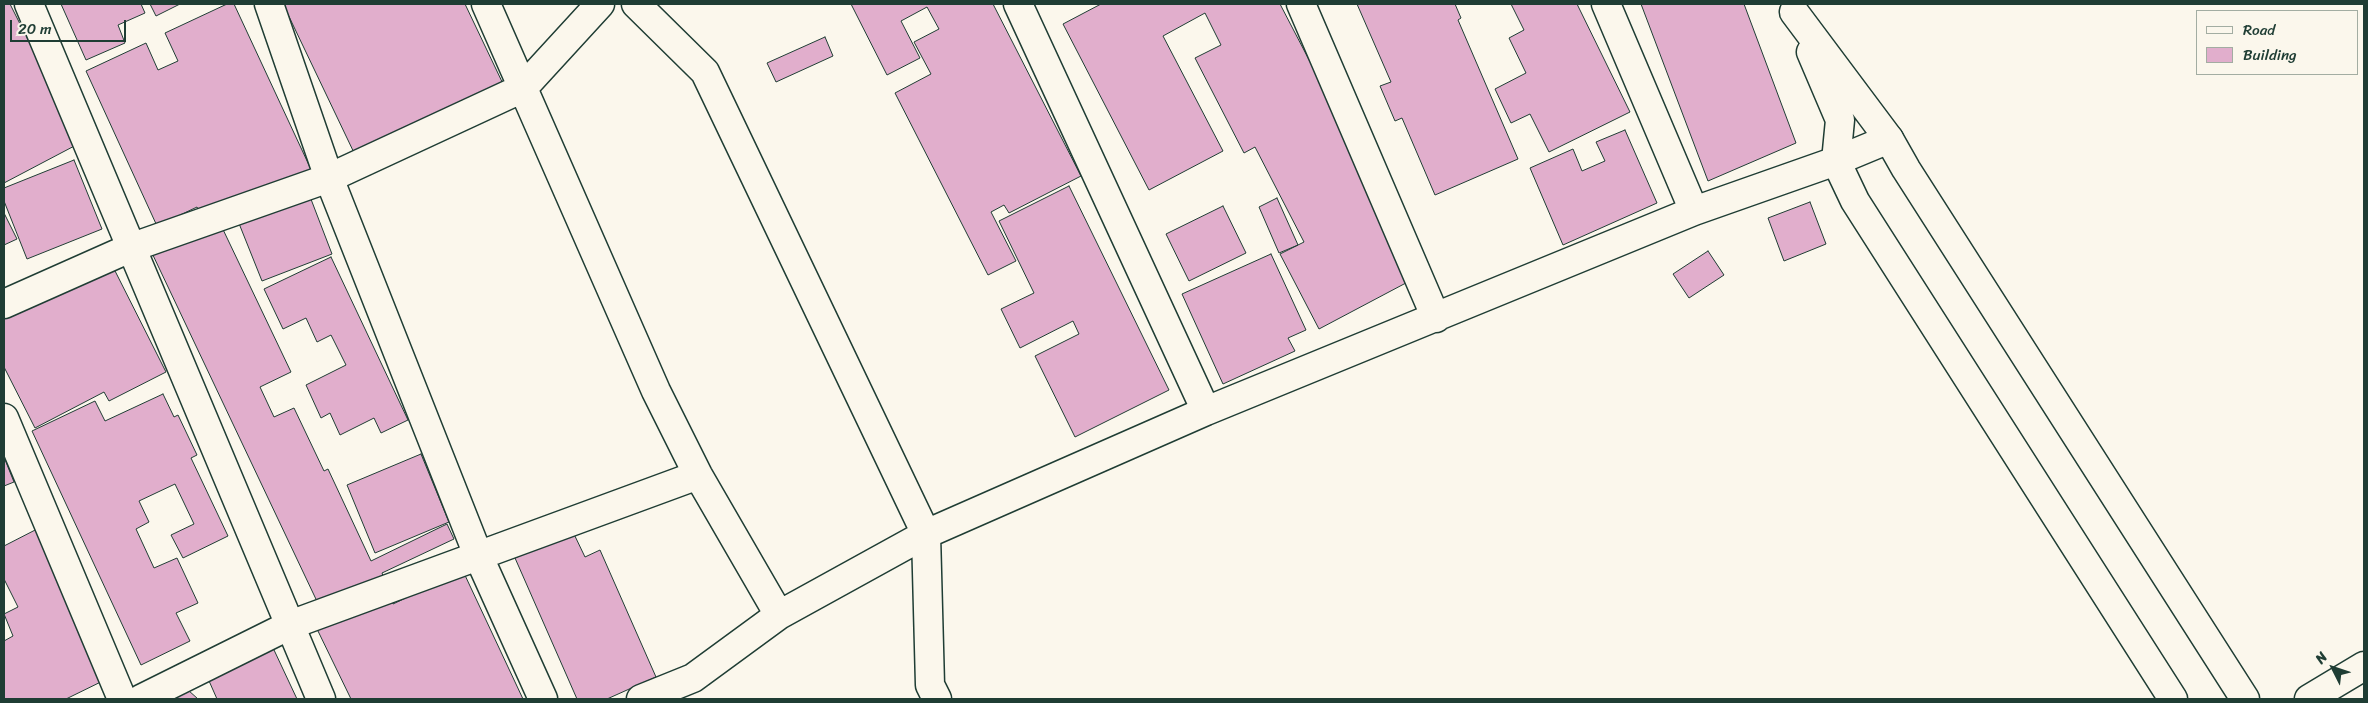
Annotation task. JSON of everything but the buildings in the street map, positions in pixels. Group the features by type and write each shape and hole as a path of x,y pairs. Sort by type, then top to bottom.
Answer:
{"street":[{"path":"29,4 320,699"},
{"path":"268,4 329,178 478,555 542,699"},
{"path":"486,4 656,391 698,475 779,615"},
{"path":"4,304 130,248 329,178 523,88 600,4"},
{"path":"636,4 705,72 926,534 930,684 937,699"},
{"path":"1018,4 1206,411"},
{"path":"1301,4 1436,318"},
{"path":"1606,4 1694,210"},
{"path":"1793,8 1889,139 2245,699"},
{"path":"1793,8 1840,120 1836,161 1855,202 2174,699"},
{"path":"641,699 693,678 779,615 926,534 1206,411 1436,318 1694,210 1836,161 1889,139"},
{"path":"4,418 122,699"},
{"path":"141,699 290,624 698,475"},
{"path":"2309,699 2364,666"}]}
